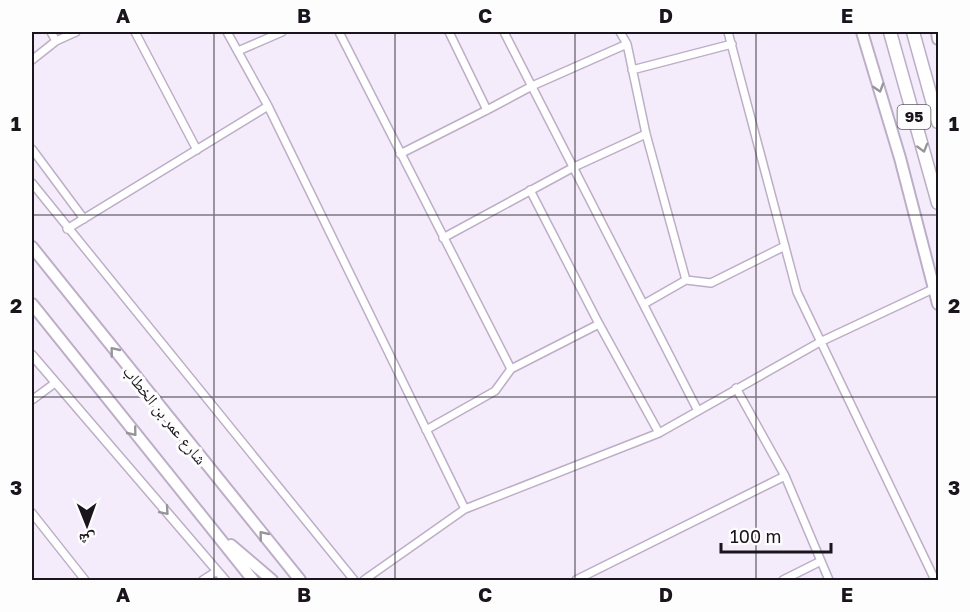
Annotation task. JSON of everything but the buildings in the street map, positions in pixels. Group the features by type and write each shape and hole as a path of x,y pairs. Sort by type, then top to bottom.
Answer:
{"highway":[{"name":"95","path":"890,32 939,203"},
{"name":"95","path":"913,32 939,122"}],"main road":[{"path":"862,32 900,158 933,289 939,304"},
{"path":"937,32 939,39"},
{"name":"شارع عمر بن الخطاب","path":"32,248 300,580"},
{"path":"32,304 253,580"},
{"path":"210,527 272,580"}],"street":[{"path":"51,32 56,41"},
{"path":"32,60 56,41 76,32"},
{"path":"135,32 197,150"},
{"path":"227,32 268,106 465,509"},
{"path":"238,51 282,32"},
{"path":"339,32 511,369"},
{"path":"448,32 487,110"},
{"path":"504,32 698,411"},
{"path":"620,32 627,44 646,134 686,280"},
{"path":"729,32 797,292 936,580"},
{"path":"400,154 532,86 627,44"},
{"path":"632,70 732,44"},
{"path":"67,229 268,106"},
{"path":"443,238 573,167 646,134"},
{"path":"32,150 84,219"},
{"path":"32,183 354,580"},
{"path":"530,190 599,324 660,433"},
{"path":"644,304 686,280 711,283 785,246"},
{"path":"364,580 465,509 660,433 820,342 933,289"},
{"path":"426,430 495,391 511,369 599,324"},
{"path":"32,355 225,580"},
{"path":"32,400 55,382"},
{"path":"736,388 785,476 829,580"},
{"path":"576,580 785,476"},
{"path":"32,513 85,580"},
{"path":"783,580 821,561"},
{"path":"204,580 217,571"}]}
